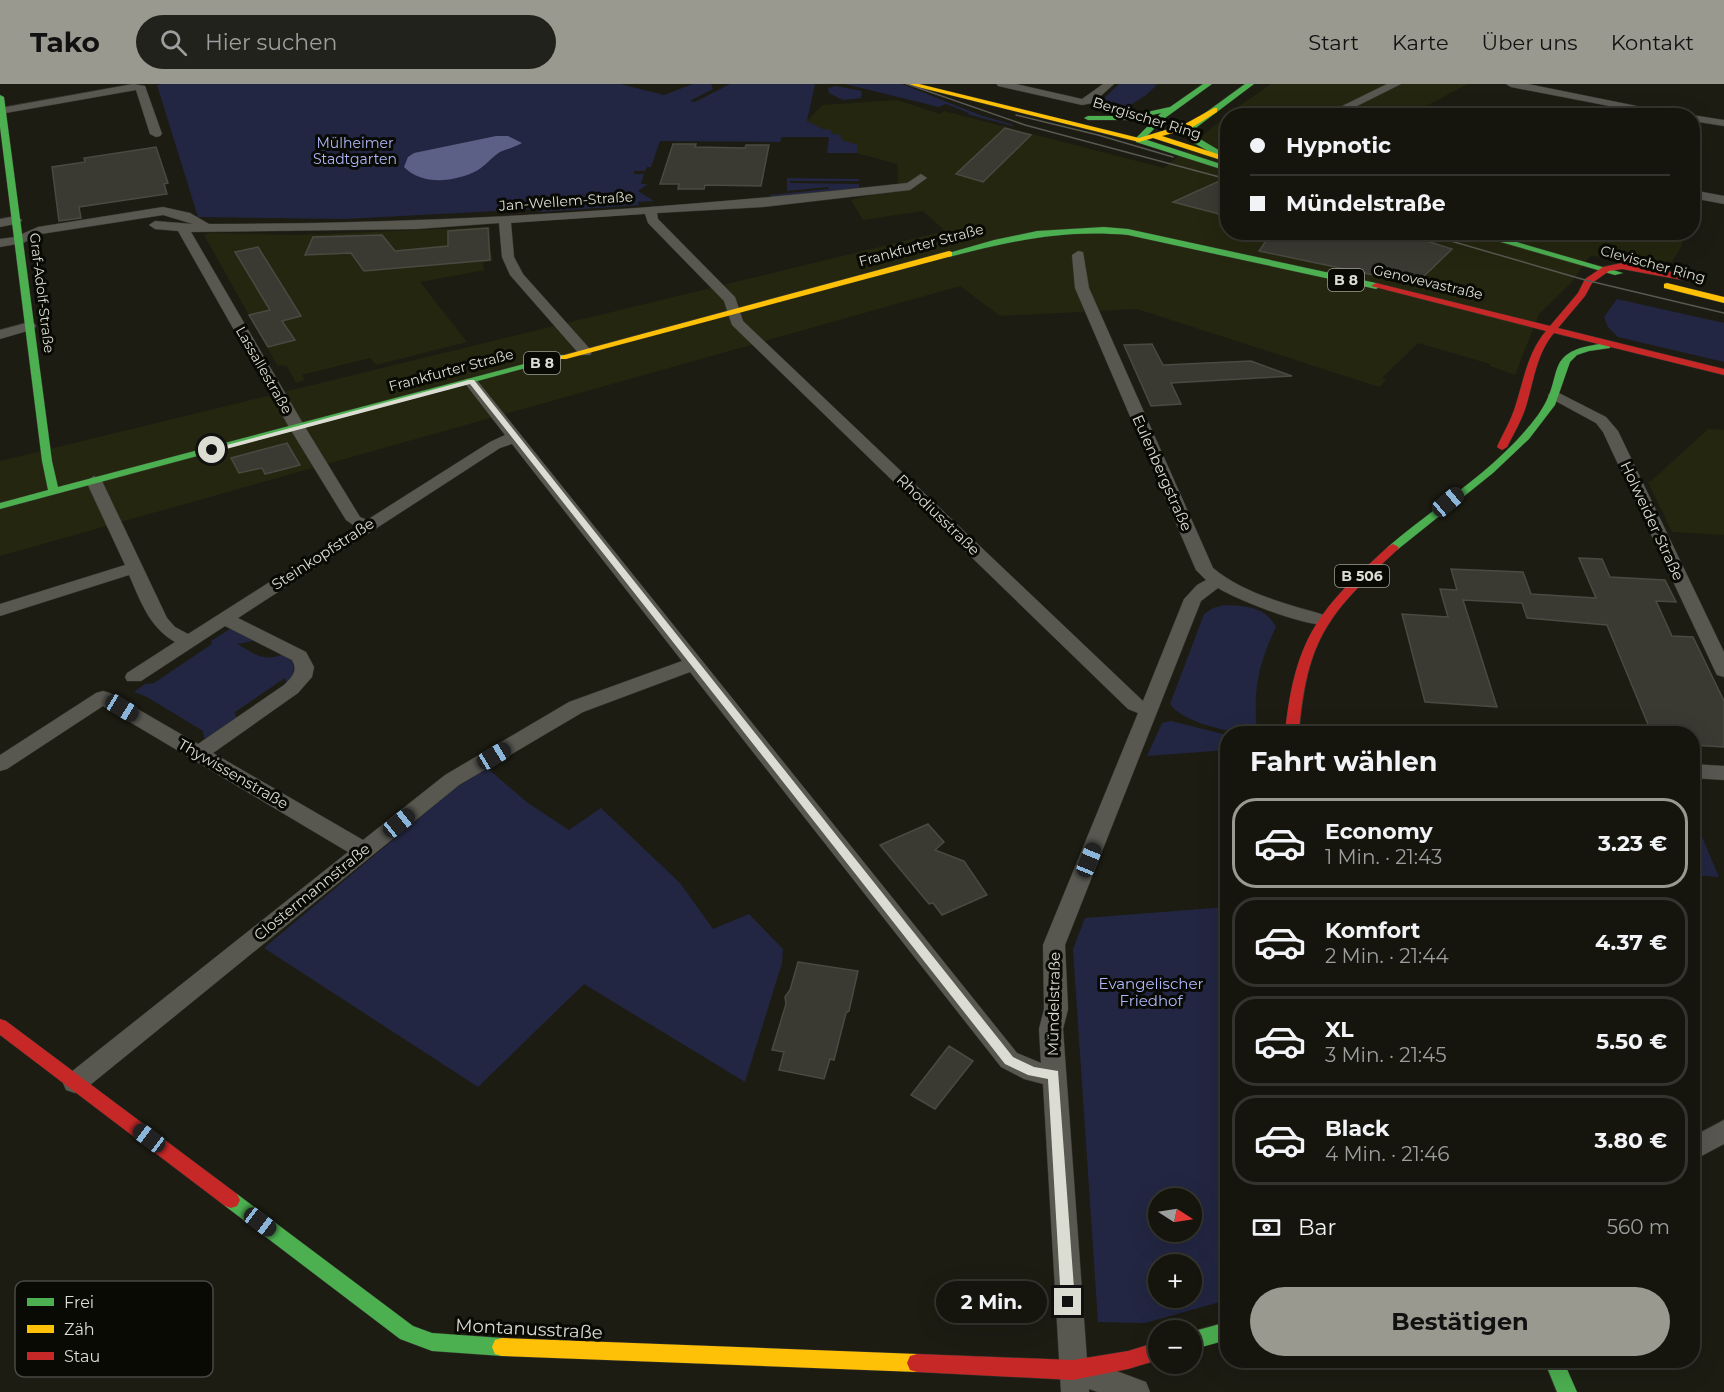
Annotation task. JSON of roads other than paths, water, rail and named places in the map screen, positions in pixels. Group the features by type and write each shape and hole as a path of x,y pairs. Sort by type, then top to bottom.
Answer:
{"main road":[{"name":"Bergischer Ring","path":"910,84 1146,136"},
{"name":"Bergischer Ring","path":"952,84 1088,118 1220,157"},
{"path":"1146,136 1175,106 1204,87 1224,84"},
{"path":"1146,136 1188,126 1250,84"},
{"path":"1088,118 1136,119 1175,106 1204,101 1215,108"},
{"name":"Graf-Adolf-Straße","path":"1,106 47,462 54,492"},
{"path":"1215,108 1193,126 1191,132 1197,141 1220,155"},
{"path":"1146,136 1220,166"},
{"name":"Frankfurter Straße","path":"0,506 1015,236 1087,227"},
{"name":"Genovevastraße","path":"1087,227 1128,232 1421,296 1724,372"},
{"path":"1483,240 1574,270 1583,277 1582,322 1603,339 1622,347"},
{"name":"Clevischer Ring","path":"1489,240 1724,300"},
{"name":"Clevischer Ring","path":"1546,240 1660,268 1724,287"},
{"path":"1622,347 1599,346 1580,349 1570,354 1560,369 1554,357 1555,348 1550,329 1584,289 1606,269 1630,267 1693,279"},
{"name":"B 506","path":"1497,461 1521,406 1531,366 1550,329"},
{"name":"B 506","path":"1293,726 1303,661 1322,620 1366,571 1497,461 1536,424 1548,409 1555,395 1560,369"},
{"name":"Montanusstraße","path":"0,1026 407,1333 432,1342 502,1347 774,1356 1074,1381 1148,1354"},
{"path":"1202,1338 1220,1333"},
{"path":"1556,1368 1567,1392"}],"street":[{"name":"Bergischer Ring","path":"1002,84 1070,100 1089,101 1109,84"},
{"path":"1344,108 1396,84"},
{"path":"1511,84 1638,108"},
{"path":"1,106 140,86 156,134"},
{"path":"1700,118 1724,123"},
{"name":"Jan-Wellem-Straße","path":"173,212 208,227 332,227 505,220 814,198 910,186 921,178"},
{"path":"1700,196 1724,200"},
{"name":"Rhodiusstraße","path":"650,210 652,220 730,300 737,322 1127,698 1135,705 1149,710"},
{"path":"0,243 18,240 38,231 143,213 173,212 175,217 155,225 40,243 18,240"},
{"path":"0,223 16,220"},
{"path":"505,220 508,257 517,275 585,352"},
{"path":"155,225 185,232 208,227"},
{"name":"Lassallestraße","path":"185,232 297,428 354,520 367,526"},
{"name":"Eulenbergstraße","path":"1078,255 1082,288 1092,312 1205,570 1216,582"},
{"path":"0,335 29,326"},
{"path":"471,382 1009,1060 1032,1072 1054,1075"},
{"name":"Holweider Straße","path":"1555,395 1601,420 1610,431 1724,671"},
{"name":"Steinkopfstraße","path":"134,677 495,445 515,437"},
{"path":"94,481 159,621 169,631 189,642"},
{"path":"0,610 135,568"},
{"path":"1216,582 1322,620"},
{"name":"Mündelstraße","path":"1074,1381 1051,1029 1056,1009 1054,945 1193,599 1203,589 1216,582"},
{"path":"198,754 291,689 303,677 305,667 299,656 225,619"},
{"name":"Clostermannstraße","path":"75,1083 452,780 576,707 693,664"},
{"name":"Thywissenstraße","path":"0,764 104,697 364,851"},
{"path":"1700,772 1724,773"},
{"path":"1700,1145 1724,1131"},
{"path":"1074,1381 1136,1392"}],"tram line":[{"path":"907,84 1025,125 1220,177"},
{"path":"1016,115 1098,135 1173,157"},
{"path":"1448,240 1585,280 1724,313"}],"park label":[{"name":"Mülheimer Stadtgarten","path":"355,152"},
{"name":"Evangelischer Friedhof","path":"1151,992"}]}
